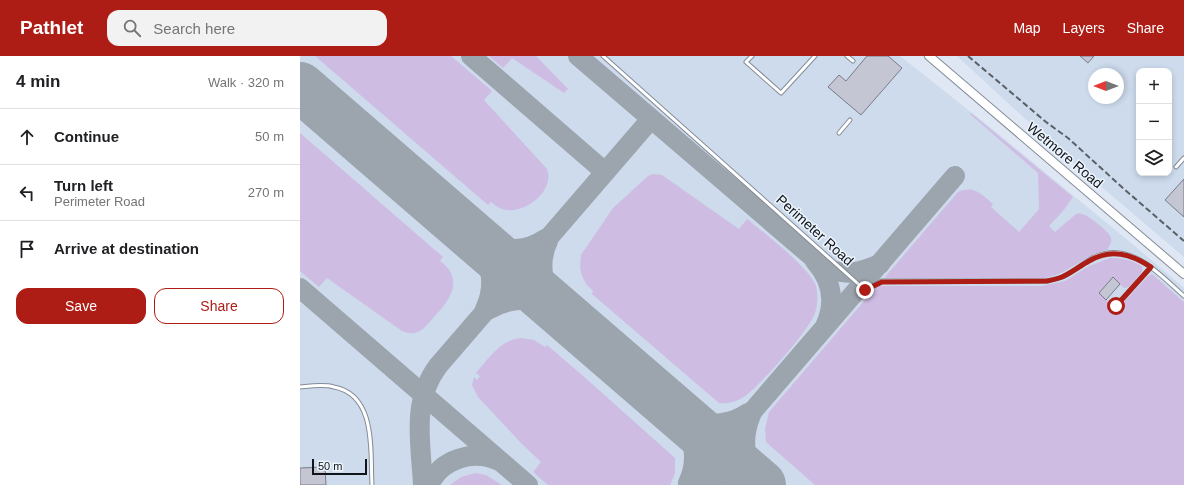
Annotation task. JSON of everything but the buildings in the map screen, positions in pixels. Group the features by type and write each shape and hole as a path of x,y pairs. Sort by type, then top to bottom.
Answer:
{"main road":[{"name":"Wetmore Road","path":"929,56 1184,274"}],"lane":[{"name":"Perimeter Road","path":"603,56 865,290 882,282 1047,281 1062,277 1100,255 1110,254 1125,255 1138,259 1151,267 1184,296"},
{"path":"752,56 746,62 781,93 815,56"},
{"path":"847,56 853,61"},
{"path":"839,133 850,120"},
{"path":"1176,167 1184,158"},
{"path":"1116,306 1151,267"},
{"path":"300,387 322,385 333,386 343,389 354,396 361,404 366,415 369,428 372,485"}],"shaded area":[{"path":"300,56 900,56 991,128 1184,288 1184,485 300,485"},
{"path":"315,56 451,56 492,91 484,100 547,169 547,185 543,192 531,204 515,210 503,209 491,202 488,205"},
{"path":"489,56 536,56 568,89 564,93 512,58 503,68"},
{"path":"957,56 1184,56 1184,257 1070,160"},
{"path":"971,113 1073,197 1063,211 1049,226 1055,232 1076,214 1085,215 1100,225 1110,235 1111,241 1107,250 1091,256 1062,273 1045,278 885,277 958,192 973,190 981,194 993,204 991,207 1019,232 1039,209 1038,173 970,114"},
{"path":"300,133 443,257 440,261 448,268 452,275 452,290 445,304 420,331 411,333 402,331 327,278 319,287 300,271"},
{"path":"652,174 662,175 739,229 747,219 796,260 812,278 816,286 816,310 804,332 759,384 737,401 719,403 592,294 593,291 586,284 582,276 580,267 581,255 613,208"},
{"path":"1110,258 1119,258 1142,266 1142,272 1129,287 1124,288 1113,278 1099,293 1119,309 1123,311 1126,309 1122,306 1125,301 1148,276 1152,274 1184,302 1184,485 815,485 766,442 765,429 769,412 877,286 1041,286 1065,281 1089,266"},
{"path":"521,338 534,340 545,347 547,345 675,458 675,473 670,485 548,485 533,472 541,462 478,397 472,385 474,377 477,380 480,376 476,373 490,356 507,342"},
{"path":"475,473 486,475 502,485 450,485 461,477"}],"taxiway":[{"path":"471,56 605,172"},
{"path":"578,56 823,266 845,273 865,270 880,264"},
{"path":"423,485 420,438 421,408 424,394 438,366 651,119"},
{"path":"689,485 955,176"},
{"path":"473,236 479,244 490,271 491,289 485,309"},
{"path":"473,236 482,241 509,249 527,248 545,239"},
{"path":"548,241 544,251 542,269 546,287 562,312"},
{"path":"815,261 825,275 830,291 831,307 826,324"},
{"path":"300,288 528,485"},
{"path":"488,310 501,304 516,300 530,300 548,305 566,317"},
{"path":"672,408 688,418 711,424 734,420 748,413"},
{"path":"674,412 683,422 693,445 693,469 688,483"},
{"path":"751,415 746,434 746,452 752,470 764,485"},
{"path":"429,485 434,476 441,469 459,459 469,456 479,456 499,461"},
{"path":"691,485 699,480 716,475 742,478 758,485"}],"runway":[{"path":"300,87 761,485"}],"railway":[{"path":"968,56 1046,122 1068,138 1184,241"}],"route":[{"path":"865,290 882,282 997,280 1034,282 1047,281 1062,277 1100,255 1110,254 1125,255 1138,259 1151,267 1116,306"}]}
